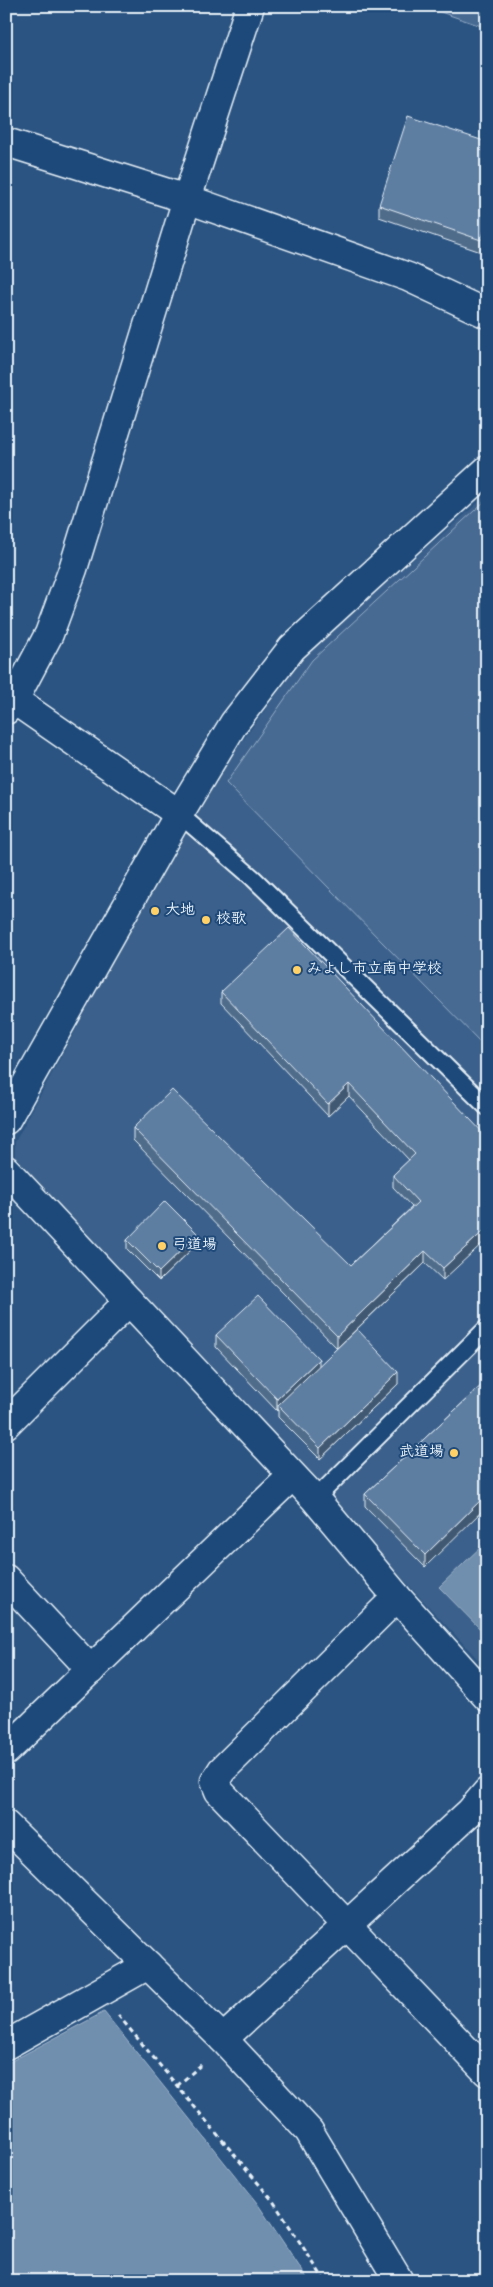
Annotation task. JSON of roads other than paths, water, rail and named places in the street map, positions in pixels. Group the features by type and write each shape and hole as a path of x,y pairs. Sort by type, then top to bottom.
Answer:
{"street":[{"path":"178,814 10,705 48,634 74,569 187,199 250,6"},
{"path":"6,142 187,199 408,277 487,314"},
{"path":"6,1120 178,814 234,723 292,648 487,470"},
{"path":"6,1170 315,1500 397,1597 487,1697"},
{"path":"6,1424 129,1301"},
{"path":"6,1751 292,1476"},
{"path":"6,1579 91,1670"},
{"path":"397,1597 222,1770 215,1781 219,1791 487,2072"},
{"path":"223,2039 470,1812 487,1792"},
{"path":"6,1825 223,2039 309,2132 399,2281"},
{"path":"6,2045 148,1965"}],"lane":[{"path":"178,814 253,878 487,1107"},
{"path":"315,1500 487,1328"}],"place":[{"name":"大地","path":"155,911"},
{"name":"校歌","path":"206,920"},
{"name":"みよし市立南中学校","path":"297,970"},
{"name":"弓道場","path":"162,1246"},
{"name":"武道場","path":"454,1453"}]}
